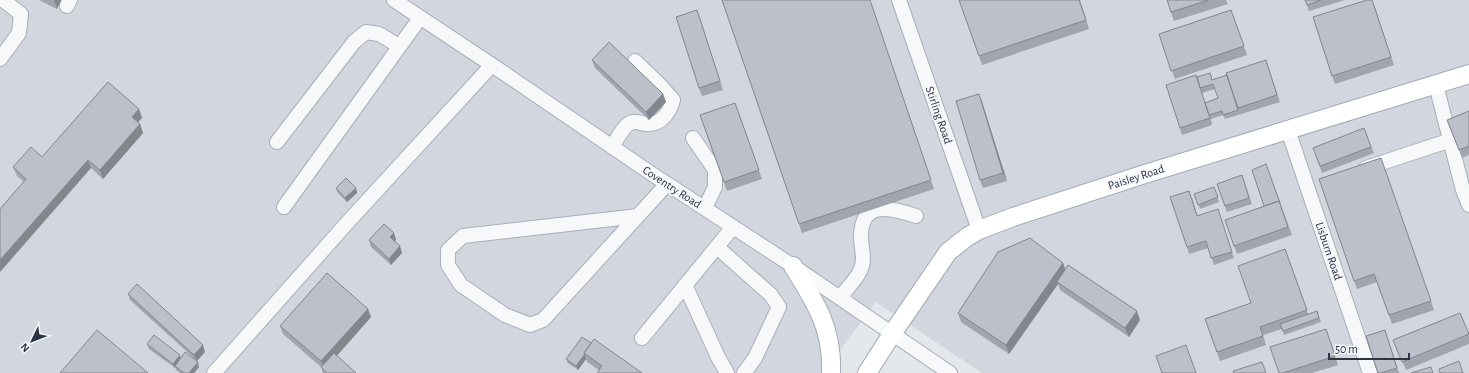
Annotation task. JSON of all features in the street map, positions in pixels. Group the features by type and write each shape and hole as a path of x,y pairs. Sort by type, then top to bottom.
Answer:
{"main road":[{"name":"Paisley Road","path":"867,373 948,252 967,237 979,230 1145,174 1469,74"},
{"path":"793,266 816,303 827,330 831,348 831,373"}],"street":[{"path":"0,59 19,33 21,14 3,0"},
{"name":"Coventry Road","path":"394,0 667,184 793,266 950,373"},
{"name":"Stirling Road","path":"900,0 979,230"},
{"path":"284,206 420,18"},
{"path":"277,142 354,42 366,32 379,34 399,46"},
{"path":"612,147 627,126 632,122 656,123 664,118 671,108 673,100 635,61"},
{"path":"214,373 346,223 492,65"},
{"path":"1436,85 1463,190 1469,205"},
{"name":"Lisburn Road","path":"1288,130 1370,373"},
{"path":"694,138 714,170 715,187 704,208"},
{"path":"1357,171 1451,140"},
{"path":"638,216 463,236 448,250 448,265 461,285 505,315 530,325 543,320 638,216 667,184"},
{"path":"840,298 861,270 863,256 861,236 867,216 876,210 884,208 898,210 916,216"},
{"path":"642,338 733,227"},
{"path":"717,247 771,295 779,307 756,358 744,373"},
{"path":"685,284 718,357 727,373"}],"shaded area":[{"path":"0,0 1469,0 1469,373 982,373 876,302 823,373 0,373"}],"building":[{"path":"722,0 870,0 931,180 799,224"},
{"path":"959,0 1079,0 1086,20 979,56"},
{"path":"1167,0 1209,0 1171,12"},
{"path":"1305,0 1321,0 1307,5"},
{"path":"1367,0 1372,0 1391,57 1332,76 1313,17"},
{"path":"697,10 720,81 699,88 676,17"},
{"path":"1231,10 1244,46 1171,71 1159,34"},
{"path":"609,42 663,94 646,112 592,60"},
{"path":"1266,60 1277,95 1238,108 1226,73"},
{"path":"1210,73 1212,80 1227,75 1238,110 1223,115 1222,111 1209,115 1205,103 1218,98 1213,84 1200,88 1197,77"},
{"path":"1196,75 1210,118 1180,128 1166,85"},
{"path":"108,82 139,109 132,117 140,124 100,170 88,160 0,260 0,209 26,179 13,167 31,147 42,157"},
{"path":"979,94 1003,173 980,180 956,101"},
{"path":"735,103 759,170 724,182 700,115"},
{"path":"1469,111 1469,146 1459,150 1447,120"},
{"path":"1364,128 1371,147 1320,166 1313,148"},
{"path":"1381,158 1431,301 1389,315 1374,274 1354,281 1319,179"},
{"path":"1266,164 1280,203 1279,201 1264,206 1252,170"},
{"path":"1242,175 1249,198 1225,206 1217,184"},
{"path":"346,178 356,188 345,198 336,188"},
{"path":"1214,187 1218,197 1198,205 1194,194"},
{"path":"1189,191 1197,216 1218,209 1232,252 1211,258 1206,241 1187,247 1170,197"},
{"path":"1279,201 1288,227 1234,246 1225,220"},
{"path":"384,224 394,233 390,237 400,246 389,259 369,240"},
{"path":"1030,238 1063,263 1006,345 958,313 998,252"},
{"path":"1285,249 1307,310 1260,327 1263,336 1217,352 1205,319 1251,303 1238,266"},
{"path":"1068,265 1137,311 1125,328 1057,282"},
{"path":"327,273 368,309 321,361 280,326"},
{"path":"137,284 203,345 194,355 128,294"},
{"path":"1317,311 1319,318 1283,331 1280,324"},
{"path":"1460,313 1469,334 1402,362 1393,340"},
{"path":"1326,329 1335,356 1279,373 1270,347"},
{"path":"97,330 148,373 60,373"},
{"path":"1385,330 1397,368 1378,373 1366,336"},
{"path":"154,335 180,355 173,364 147,344"},
{"path":"582,337 591,343 576,366 566,359"},
{"path":"594,339 642,373 597,373 602,366 584,353"},
{"path":"1186,345 1196,373 1162,373 1156,356"},
{"path":"185,352 198,362 189,373 184,373 175,366"},
{"path":"334,353 356,373 327,373 321,367"},
{"path":"1459,361 1463,373 1440,373 1439,369"},
{"path":"1262,362 1266,373 1234,373 1233,371"},
{"path":"1431,367 1433,373 1411,373"}]}
